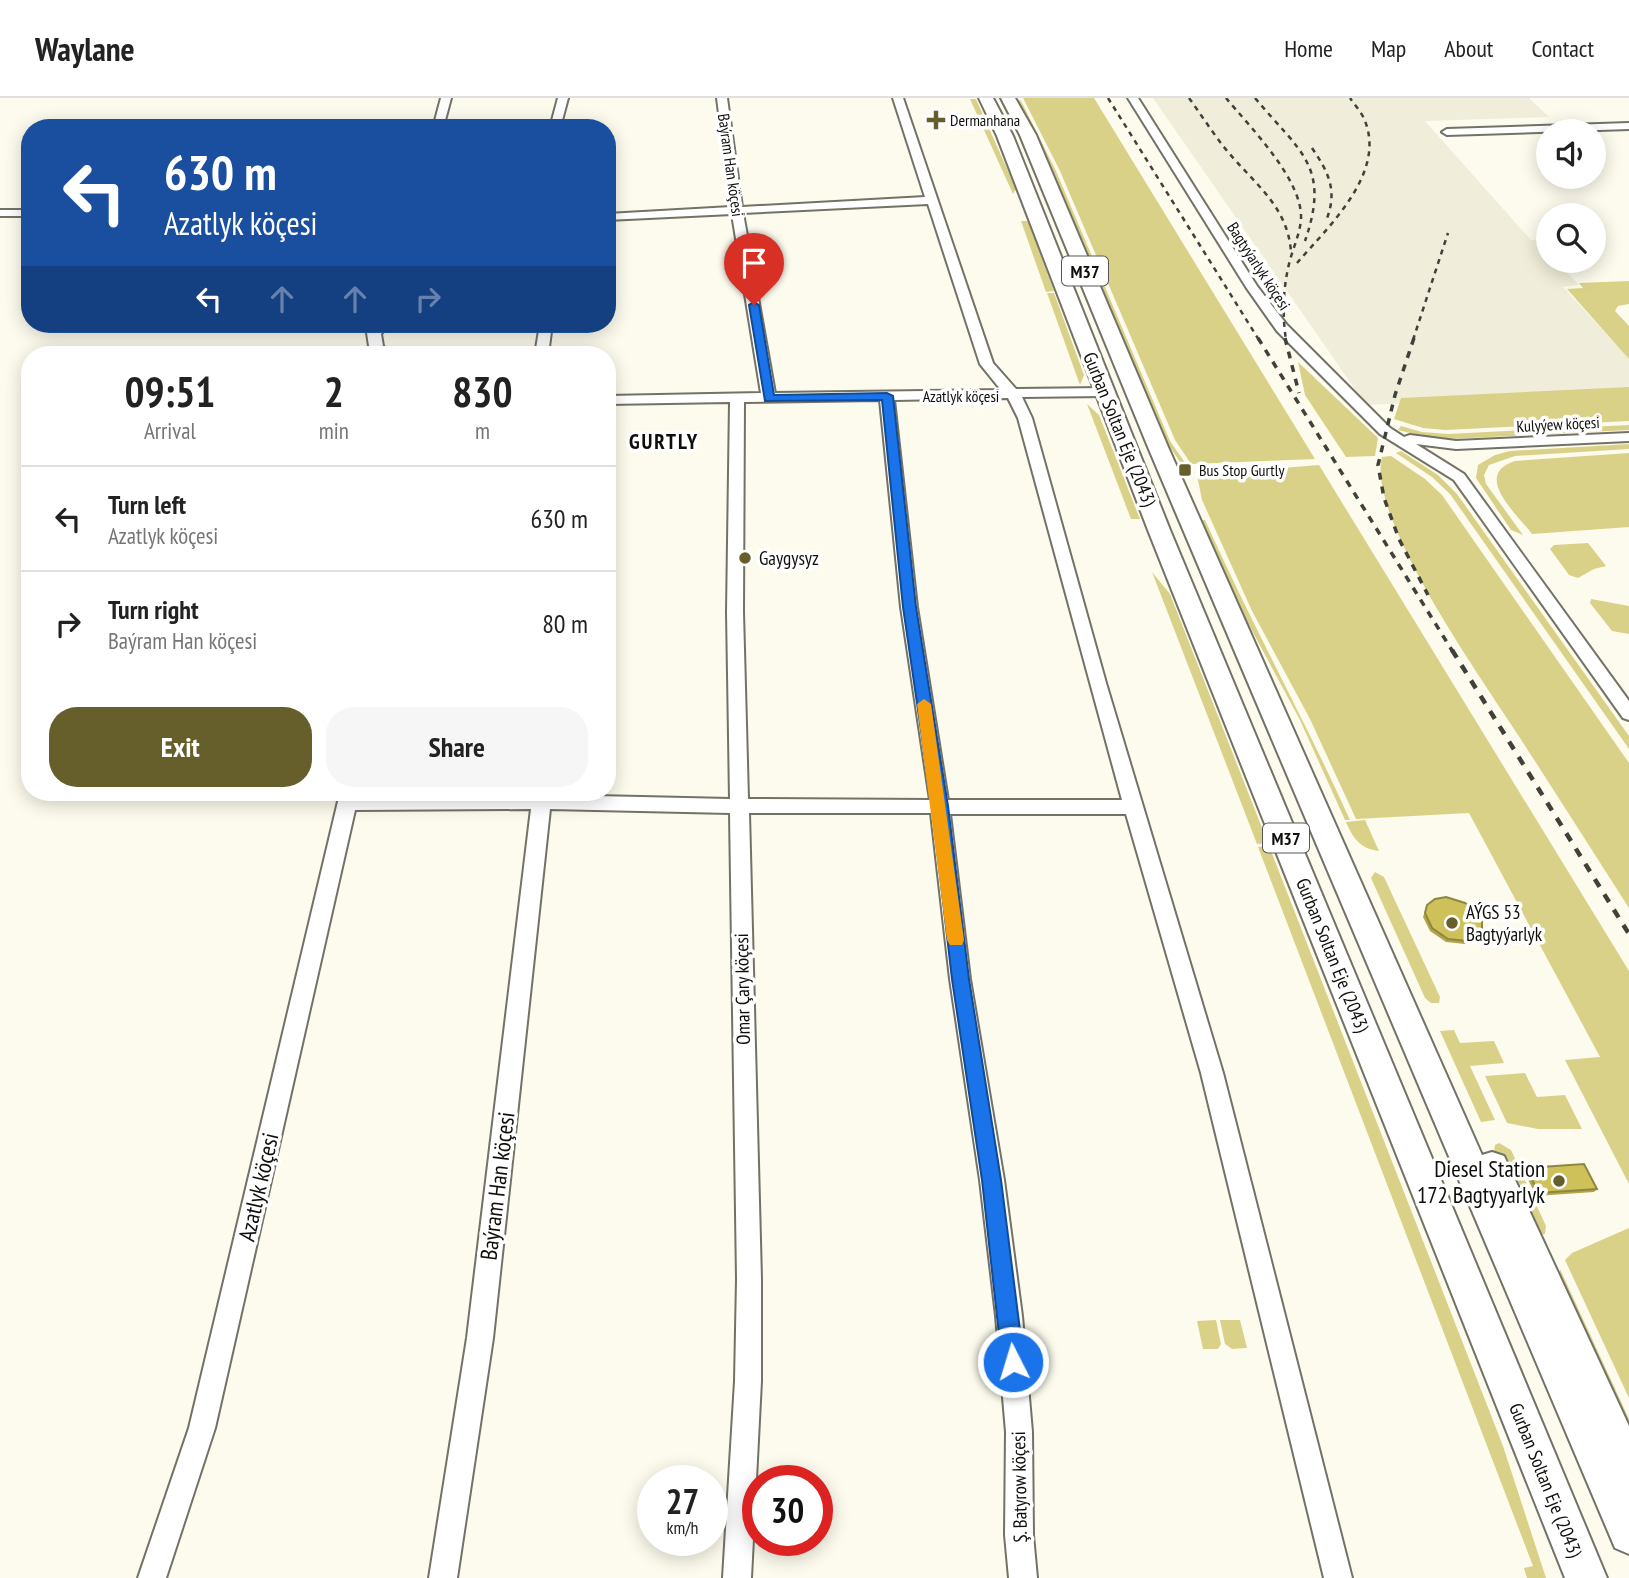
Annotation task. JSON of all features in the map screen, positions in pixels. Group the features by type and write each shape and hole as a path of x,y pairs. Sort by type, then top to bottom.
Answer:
{"highway":[{"name":"Gurban Soltan Eje (2043)","path":"985,98 1005,136 1105,392 1586,1578"},
{"name":"Gurban Soltan Eje (2043)","path":"1008,98 1028,135 1168,471 1417,1040 1620,1480 1629,1534"},
{"path":"1417,1040 1475,1129 1535,1263 1620,1480"},
{"path":"1541,1466 1568,1578"}],"street":[{"path":"440,119 446,98"},
{"path":"557,119 563,98"},
{"name":"Baýram Han köçesi","path":"722,98 737,211 769,398"},
{"path":"898,98 987,364 1014,396 1025,418 1097,683 1212,1073 1338,1578"},
{"name":"Bagtyýarlyk köçesi","path":"1133,98 1252,287 1282,328 1385,431 1459,477"},
{"path":"1447,132 1629,126"},
{"path":"616,216 933,201"},
{"path":"0,213 21,213"},
{"name":"Azatlyk köçesi","path":"616,400 1014,396 1105,392"},
{"name":"Ş. Batyrow köçesi","path":"887,396 909,607 940,806 960,979 992,1180 1009,1316 1019,1432 1019,1535 1023,1578"},
{"name":"Omar Çary köçesi","path":"737,399 735,612 749,1279 748,1381 737,1578"},
{"path":"1385,431 1433,444 1488,445"},
{"name":"Kulyýew köçesi","path":"1488,445 1629,437"},
{"path":"1488,445 1475,447 1462,456 1458,461 1459,477 1629,714"},
{"path":"616,800 738,806 1135,807"},
{"name":"Azatlyk köçesi","path":"152,1578 202,1429 347,801"},
{"name":"Baýram Han köçesi","path":"443,1578 480,1338 542,801"}],"shaded area":[{"path":"1016,98 1021,101 1056,171 1170,441 1186,464 1182,465 1166,441 1053,171"},
{"path":"1023,98 1094,98 1315,459 1191,464 1175,440 1060,171"},
{"path":"1153,98 1529,98 1549,117 1425,121 1531,240 1536,240 1536,273 1568,273 1579,285 1563,287 1629,358 1629,393 1366,405"},
{"path":"970,99 976,99 1016,189 1013,194"},
{"path":"1021,221 1028,221 1054,291 1046,292"},
{"path":"1629,281 1629,304 1618,306 1615,311 1629,326 1629,359 1567,289 1583,288 1579,283"},
{"path":"1047,293 1054,293 1084,375 1080,385"},
{"path":"1298,362 1378,438 1375,456 1346,457 1305,395"},
{"path":"1629,387 1629,421 1445,430 1423,428 1394,419 1401,398"},
{"path":"1087,404 1099,415 1140,519 1131,519"},
{"path":"1629,425 1629,430 1450,439 1398,430 1401,426 1422,432 1448,434"},
{"path":"1629,444 1629,449 1515,456 1489,465 1484,475 1486,484 1523,535 1511,530 1476,478 1478,465 1495,455 1510,451"},
{"path":"1401,451 1438,475 1457,494 1629,736 1629,749 1450,494 1432,477 1396,453"},
{"path":"1629,453 1629,527 1532,534 1508,505 1497,485 1497,475 1503,467 1515,461"},
{"path":"1391,456 1425,479 1442,495 1629,763 1629,908 1457,641 1409,558 1392,519 1382,484 1382,457"},
{"path":"1319,465 1629,971 1629,1184 1565,1060 1600,1057 1469,813 1356,819 1310,719 1252,611 1202,500 1197,475"},
{"path":"1201,520 1205,520 1350,820 1345,820 1300,720 1242,612"},
{"path":"1588,543 1606,566 1578,578 1569,575 1550,549 1554,545"},
{"path":"1152,572 1170,594 1268,843 1257,844"},
{"path":"1591,599 1629,606 1629,634 1612,631 1590,603"},
{"path":"1365,820 1379,851 1358,842 1346,822"},
{"path":"1269,846 1503,1446 1546,1578 1527,1578 1524,1568 1533,1566 1258,847"},
{"path":"1375,872 1384,877 1440,997 1439,1003 1431,1003 1425,998 1371,878"},
{"path":"1454,1030 1460,1043 1494,1041 1504,1063 1470,1066 1495,1120 1481,1122 1440,1031"},
{"path":"1525,1073 1537,1097 1565,1095 1582,1129 1538,1129 1507,1123 1485,1076"},
{"path":"1499,1143 1511,1150 1546,1226 1545,1234 1536,1235 1528,1228 1494,1152 1495,1145"},
{"path":"1629,1228 1629,1398 1565,1260 1572,1253"},
{"path":"1560,1269 1629,1419 1629,1435 1559,1278"},
{"path":"1216,1320 1221,1344 1218,1349 1203,1349 1197,1321"},
{"path":"1220,1320 1240,1320 1247,1348 1232,1349 1225,1344"}],"building":[{"name":"AÝGS 53 Bagtyýarlyk","path":"1446,897 1465,903 1475,910 1482,920 1482,929 1477,937 1467,941 1448,939 1432,928 1425,913 1427,905 1435,899"},
{"name":"Diesel Station 172 Bagtyyarlyk","path":"1584,1164 1597,1189 1538,1193 1527,1168"}],"railway":[{"path":"1108,98 1259,340"},
{"path":"1189,98 1223,146 1277,209 1289,236 1291,252"},
{"path":"1226,98 1273,155 1294,188 1299,204 1301,219 1285,290 1286,340"},
{"path":"1255,98 1307,162 1314,195 1305,241"},
{"path":"1297,263 1338,216 1361,180 1368,160 1369,141 1365,121 1350,98"},
{"path":"1312,148 1330,183 1330,210 1326,221"},
{"path":"1413,340 1448,233"},
{"path":"1258,338 1453,652"},
{"path":"1285,338 1299,393"},
{"path":"1414,338 1395,395 1378,465 1384,498 1399,539 1428,595"},
{"path":"1452,650 1629,934"}],"slow traffic":[{"path":"924,704 940,806 956,940"}],"place":[{"name":"Dermanhana","path":"936,120"},
{"name":"Bus Stop Gurtly","path":"1185,470"},
{"name":"Gaygysyz","path":"745,558"},
{"name":"AÝGS 53 Bagtyýarlyk","path":"1452,923"},
{"name":"Diesel Station 172 Bagtyyarlyk","path":"1559,1181"}],"district":[{"name":"GURTLY","path":"664,441"}],"route":[{"path":"754,305 769,398 887,396 909,607 940,806 960,979 992,1180 1013,1362"}]}
